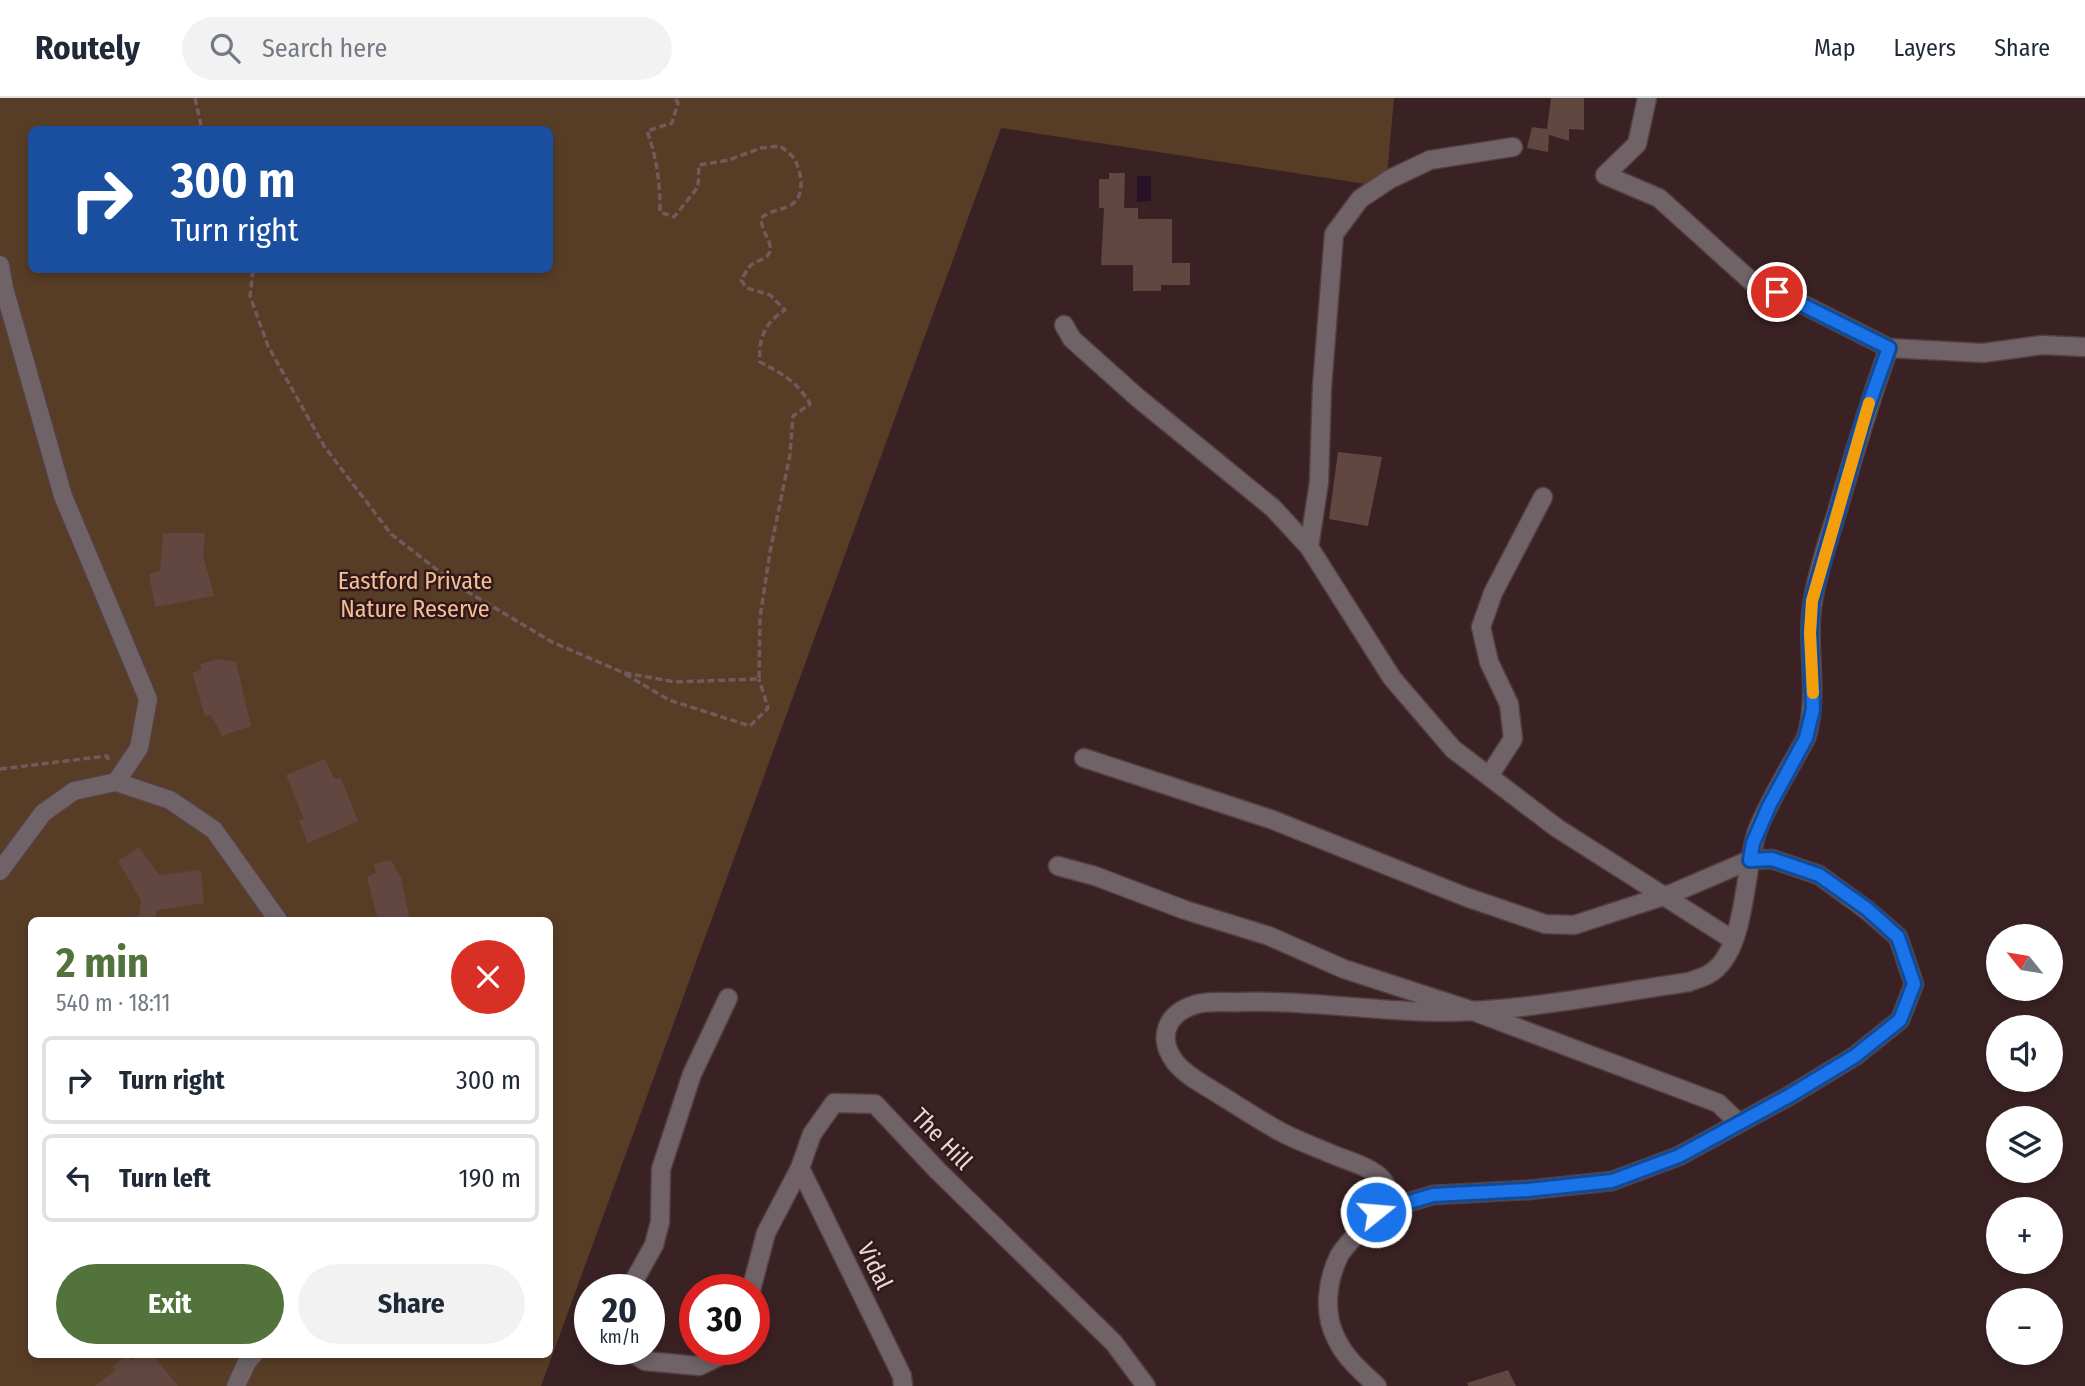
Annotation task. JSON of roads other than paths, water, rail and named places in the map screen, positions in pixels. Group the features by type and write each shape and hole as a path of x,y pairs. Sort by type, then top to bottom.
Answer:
{"street":[{"path":"1647,98 1637,144 1605,175 1658,198 1751,281 1889,348 1983,353 2042,345 2085,347"},
{"path":"1309,547 1319,482 1322,387 1335,234 1360,199 1390,179 1430,160 1513,147"},
{"path":"0,265 4,288 63,496 148,699 139,748 116,782"},
{"path":"1064,325 1072,339 1138,398 1273,508 1309,547 1392,678 1453,749 1557,828 1733,940"},
{"path":"1377,1386 1347,1357 1335,1336 1328,1312 1332,1272 1340,1254 1353,1236 1368,1223 1383,1202 1386,1187 1382,1179 1368,1170 1282,1133 1196,1081 1175,1063 1165,1041 1169,1021 1180,1010 1197,1003 1286,1001 1437,1012 1518,1007 1689,982 1710,974 1719,966 1733,940 1744,907 1750,860 1758,829 1806,738 1811,722 1812,601 1865,415 1889,348"},
{"path":"1489,776 1513,739 1509,704 1489,662 1481,627 1499,582 1543,497"},
{"path":"1084,758 1273,820 1466,897 1545,924 1574,925 1663,896 1750,860 1772,859 1819,875 1867,909 1898,937 1914,984 1900,1020 1855,1056 1679,1156 1612,1181 1528,1190 1433,1195 1376,1212"},
{"path":"0,871 43,813 74,791 116,782 170,800 214,830 276,917"},
{"path":"1058,866 1095,876 1185,910 1269,936 1344,969 1470,1010 1718,1103 1738,1122"},
{"path":"638,1274 654,1245 660,1222 660,1169 692,1074 728,998"},
{"name":"The Hill","path":"755,1274 766,1233 800,1168 812,1135 834,1103 875,1104 937,1170 1114,1343 1146,1386"},
{"name":"Vidal","path":"800,1168 902,1376 903,1386"},
{"path":"236,1386 250,1358"}],"park label":[{"name":"Eastford Private Nature Reserve","path":"415,595"}]}
